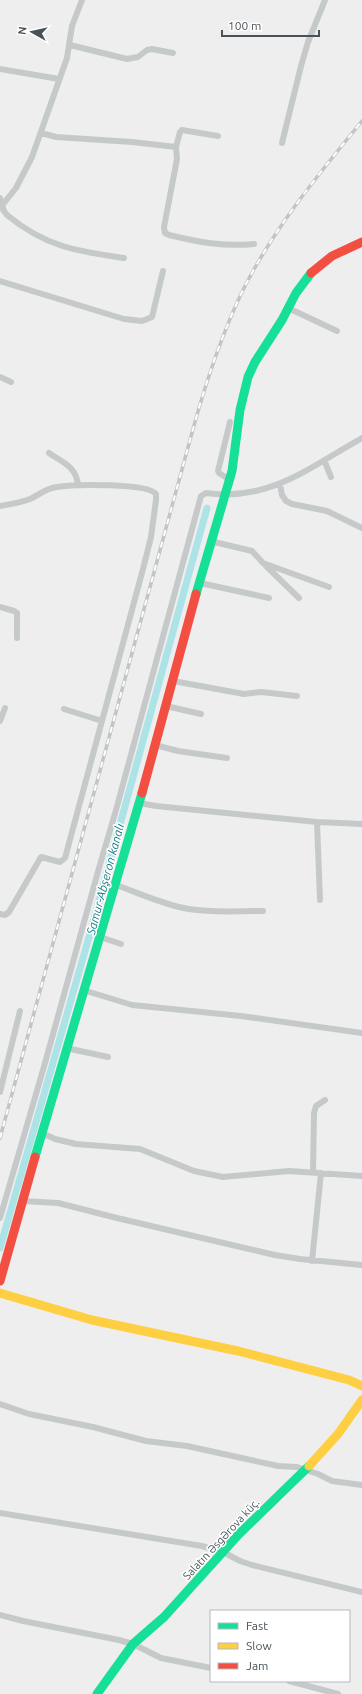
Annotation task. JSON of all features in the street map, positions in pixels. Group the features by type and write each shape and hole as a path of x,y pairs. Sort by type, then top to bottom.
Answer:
{"street":[{"path":"1,207 13,193 23,176 41,133 70,45 74,19 82,0"},
{"path":"282,143 308,42 325,0"},
{"path":"70,45 127,59 138,57 147,50 152,49 173,53"},
{"path":"0,69 59,79"},
{"path":"218,136 182,130 180,132 176,147 177,159 164,227 165,233 204,243 233,245 254,244"},
{"path":"41,133 56,137 132,142 176,147"},
{"path":"0,198 1,207 7,215 23,228 52,243 77,251 124,258"},
{"path":"0,1281 66,1048 116,885 200,583 210,541 230,480 235,455 240,405 248,378 259,353 276,330 304,282 318,265 343,250 362,242"},
{"path":"0,281 120,318 142,321 152,317 163,271"},
{"path":"288,308 337,331"},
{"path":"0,377 11,382"},
{"path":"230,422 218,470 219,473 230,480"},
{"path":"0,1218 98,868 116,810 201,496 206,493 224,495 242,494 280,484 362,438"},
{"path":"49,453 74,470 77,476 78,485"},
{"path":"324,460 330,477"},
{"path":"280,484 282,495 286,501 292,504 327,510 362,528"},
{"path":"0,506 27,500 47,489 78,485 122,486 150,490 156,494 156,506 149,543 65,858 60,862 44,857 39,859 10,912 6,915 0,914"},
{"path":"210,541 252,551 299,598"},
{"path":"263,563 329,587"},
{"path":"200,583 269,598"},
{"path":"0,607 14,611 17,614 17,638"},
{"path":"173,681 244,694 261,692 297,696"},
{"path":"166,706 200,714"},
{"path":"0,722 6,708"},
{"path":"64,709 102,721"},
{"path":"155,745 178,751 227,758"},
{"path":"139,803 317,822 362,824"},
{"path":"317,822 320,900"},
{"path":"116,885 174,906 188,909 205,912 263,911"},
{"path":"100,937 121,944"},
{"path":"83,990 132,1005 241,1016 362,1033"},
{"path":"0,1092 20,1011"},
{"path":"66,1048 108,1057"},
{"path":"313,1172 314,1113 316,1106 325,1100"},
{"path":"42,1134 76,1144 140,1149 194,1171 223,1177 278,1171 362,1176"},
{"path":"312,1260 321,1173"},
{"path":"23,1201 58,1203 275,1255 362,1265"},
{"path":"0,1293 92,1320 238,1351 349,1380 362,1386"},
{"name":"Salatın Əsgərova küç.","path":"98,1694 132,1644 164,1617 258,1515 306,1470 338,1434 362,1400"},
{"path":"0,1404 29,1414 93,1426 146,1441 187,1446 278,1466 306,1470 332,1482 362,1485"},
{"path":"0,1513 202,1546 223,1552 240,1561 252,1565 362,1592"},
{"path":"0,1615 119,1640 132,1644 160,1658 210,1668"},
{"path":"293,1682 338,1694"}],"waterway":[{"name":"Samur-Abşeron kanalı","path":"0,1248 91,930 207,508"}],"railway":[{"path":"0,1138 193,429 214,359 242,292 268,246 297,203 362,121"}],"traffic: fast":[{"path":"196,594 232,471 240,410 248,377 255,362 282,320 296,293 311,273"},
{"path":"35,1157 142,793"},
{"path":"97,1694 133,1644 164,1617 239,1534 309,1466"}],"traffic: slow":[{"path":"0,1293 92,1320 238,1351 349,1380 362,1386"},
{"path":"309,1466 338,1434 362,1400"}],"traffic: jam":[{"path":"311,273 332,256 362,242"},
{"path":"142,793 196,594"},
{"path":"0,1281 35,1157"}]}
